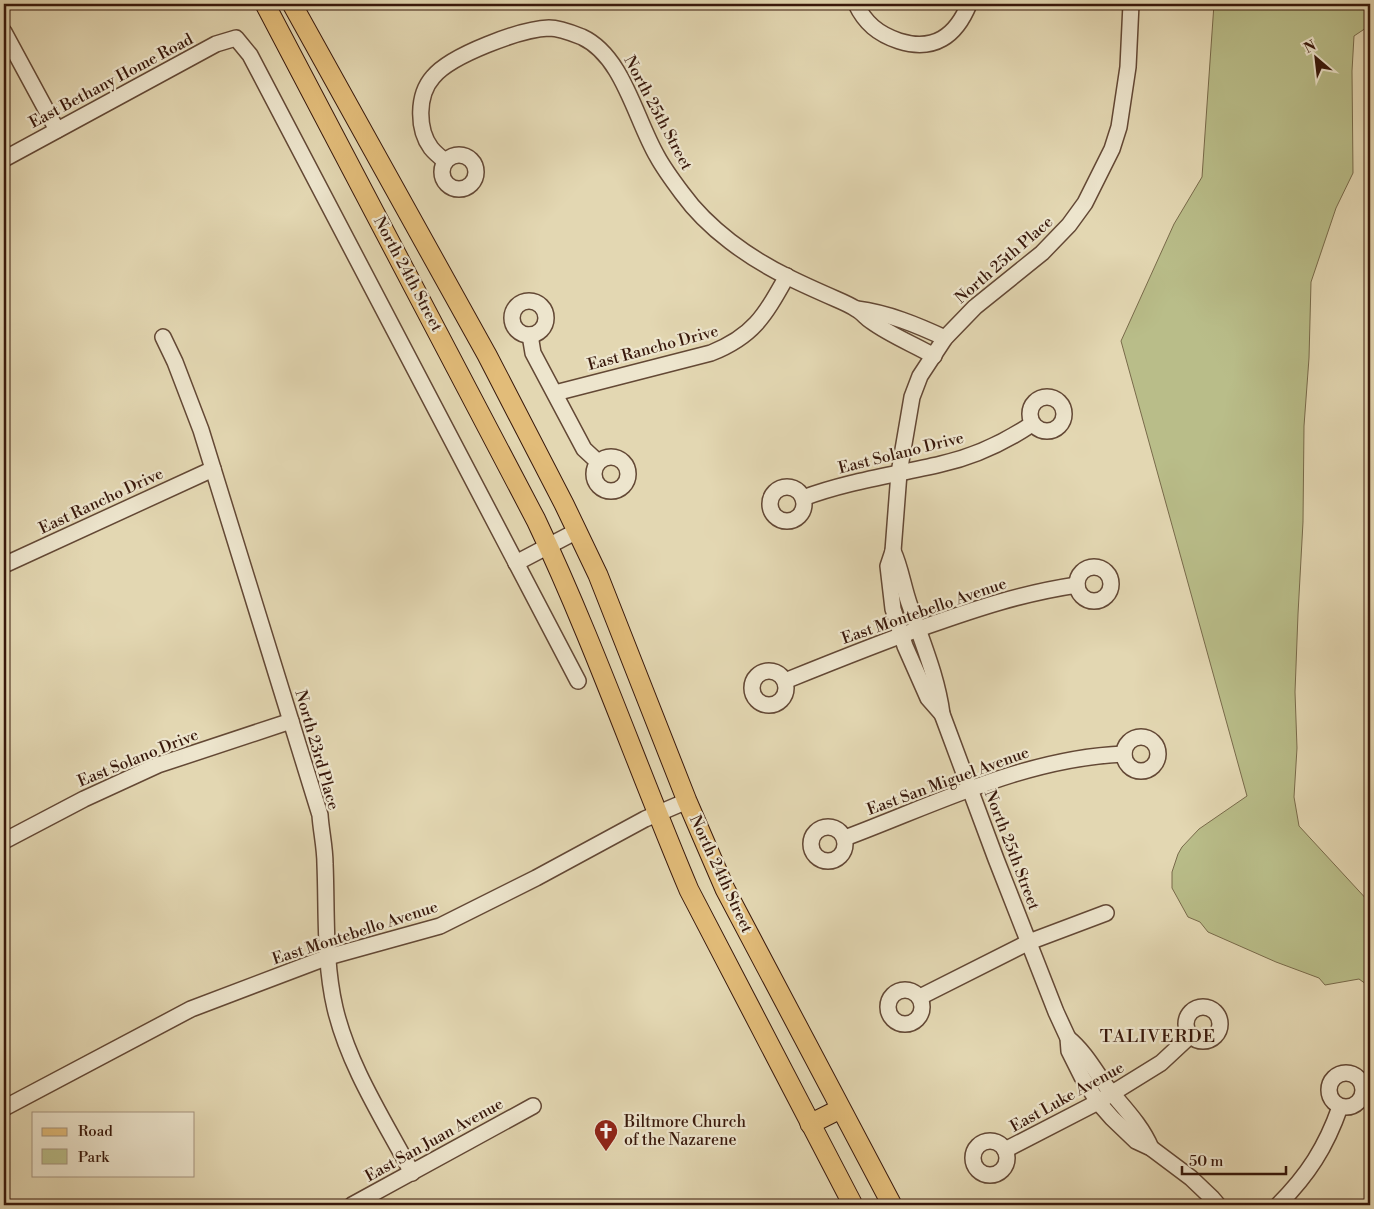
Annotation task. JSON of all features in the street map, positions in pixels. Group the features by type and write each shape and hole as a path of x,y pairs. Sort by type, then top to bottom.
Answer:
{"main road":[{"name":"North 24th Street","path":"265,4 450,354 548,546 568,589 693,896 810,1124 854,1205"},
{"name":"North 24th Street","path":"292,4 486,355 552,480 598,575 725,889 892,1205"},
{"path":"810,1124 840,1109"}],"street":[{"path":"856,4 866,21 887,37 905,43 924,46 947,36 960,21 969,4"},
{"name":"North 25th Place","path":"945,338 975,307 1042,253 1069,226 1086,203 1112,149 1119,127 1128,67 1131,4"},
{"name":"North 25th Street","path":"445,161 432,149 427,141 421,118 422,100 426,87 433,76 454,59 526,32 550,28 578,36 600,48 618,71 656,155 683,195 708,222 750,256 786,276 857,309 871,321 934,356"},
{"path":"4,32 56,130"},
{"name":"East Bethany Home Road","path":"4,159 216,44 236,38 250,54 516,563"},
{"name":"East Rancho Drive","path":"555,393 711,353 728,346 745,336 757,324 773,302 786,276"},
{"name":"North 25th Street","path":"857,309 877,311 919,326 945,338 920,376 912,397 899,473 893,550 888,566 893,609 901,635 928,698 942,714"},
{"path":"530,335 533,353 584,449 598,462"},
{"name":"North 23rd Place","path":"163,337 189,397 213,469 320,815 325,862 328,957 335,1007 347,1047 357,1070 412,1173"},
{"name":"East Solano Drive","path":"803,498 844,484 943,464 970,455 1032,424"},
{"name":"East Rancho Drive","path":"4,565 213,469"},
{"path":"577,531 516,563 578,681"},
{"name":"North 25th Street","path":"893,550 899,563 909,604 939,691 942,714 1029,942"},
{"name":"East Montebello Avenue","path":"785,681 901,635 1001,600 1077,585"},
{"name":"East Solano Drive","path":"4,841 84,799 158,766 291,721"},
{"name":"East San Miguel Avenue","path":"845,838 970,789 1036,767 1060,761 1124,754"},
{"name":"East Montebello Avenue","path":"4,1108 191,1009 328,957 440,926 658,814 688,801"},
{"path":"920,997 1029,942 1106,912"},
{"path":"1029,942 1068,1038 1069,1052 1098,1102 1136,1141 1151,1148 1190,1178 1218,1205"},
{"name":"East Luke Avenue","path":"1005,1150 1098,1102 1161,1064 1190,1036"},
{"path":"1068,1038 1078,1046 1145,1134 1151,1148"},
{"name":"East San Juan Avenue","path":"352,1205 533,1106"},
{"path":"1278,1205 1310,1168 1326,1142 1340,1107"}],"green space":[{"path":"1214,4 1370,4 1370,27 1354,36 1352,71 1353,173 1336,208 1311,282 1295,692 1297,748 1294,797 1299,826 1370,903 1370,987 1359,979 1325,985 1319,978 1276,962 1208,932 1200,922 1188,917 1172,888 1172,872 1182,847 1199,829 1247,796 1121,341 1174,224 1202,177"}],"place":[{"name":"Biltmore Church of the Nazarene","path":"606,1152"}],"district":[{"name":"TALIVERDE","path":"1158,1036"}]}
